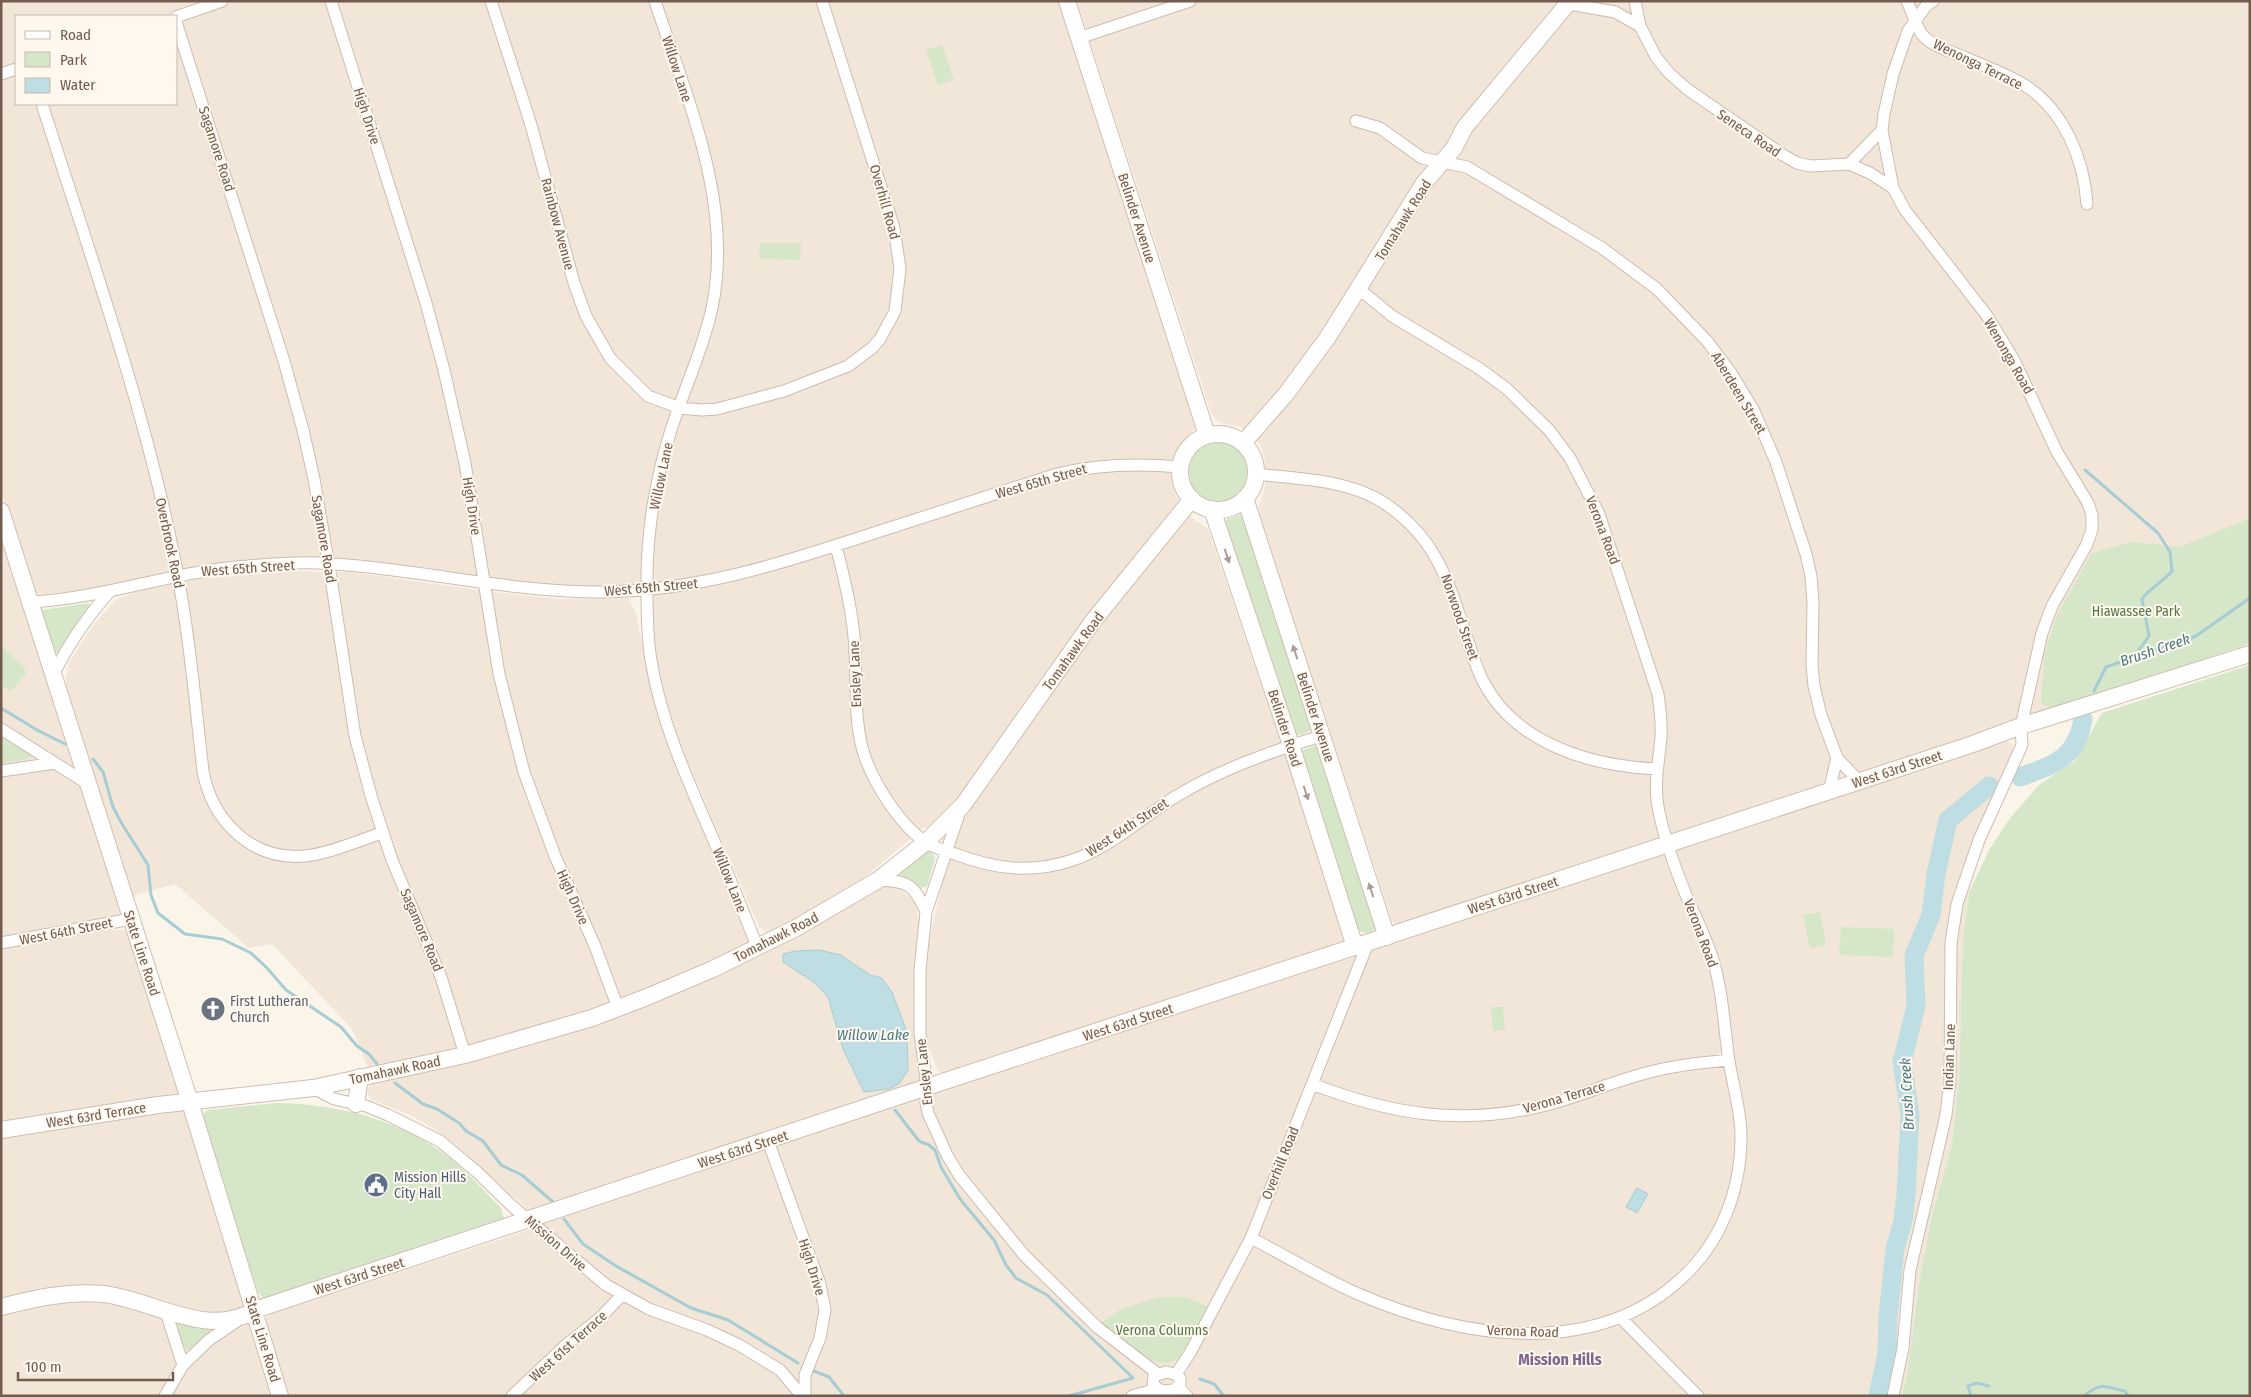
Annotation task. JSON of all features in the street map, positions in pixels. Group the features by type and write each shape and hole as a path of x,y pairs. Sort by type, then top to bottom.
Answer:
{"street":[{"path":"178,15 222,1"},
{"name":"High Drive","path":"331,1 426,303 444,370 465,463 499,674 524,772 555,856 595,946 618,1008"},
{"name":"Rainbow Avenue","path":"491,1 531,125 569,266 586,316 610,358 648,396 680,408"},
{"name":"Willow Lane","path":"655,1 709,169 717,218 718,253 712,309 669,438 658,480 650,539 647,588 650,658 662,706 686,775 757,946"},
{"name":"Overhill Road","path":"680,408 717,409 784,391 830,374 856,361 872,348 888,328 895,311 900,269 894,228 822,1"},
{"name":"Belinder Avenue","path":"1067,1 1207,436"},
{"path":"1079,38 1190,1"},
{"name":"Seneca Road","path":"1635,1 1640,26 1656,57 1669,73 1687,89 1757,139 1797,163 1811,166 1849,164"},
{"name":"Wenonga Terrace","path":"1907,1 1922,34 1934,44 2014,80 2044,101 2064,127 2073,145 2084,178 2087,204"},
{"name":"Wenonga Road","path":"1933,1 1926,6 1908,31 1897,61 1882,130 1893,188 1905,210 2000,336 2027,385 2057,452 2083,493 2092,515 2092,530 2086,546 2060,590 2042,633 2021,726"},
{"path":"1569,2 1615,12 1640,26"},
{"name":"Tomahawk Road","path":"1243,443 1305,369 1360,289 1424,183 1454,148 1465,127 1569,2"},
{"name":"Sagamore Road","path":"178,28 284,361 312,471 356,736 382,833 441,977 465,1055"},
{"path":"1,74 15,69"},
{"name":"Overbrook Road","path":"42,105 136,401 157,480 178,575 206,786 214,806 225,822 239,836 256,847 266,851 295,856 324,852 382,833"},
{"name":"Aberdeen Street","path":"1356,121 1380,128 1422,158 1467,168 1602,248 1630,267 1677,308 1708,341 1731,372 1753,409 1767,440 1806,554 1811,576 1813,602 1812,665 1814,686 1821,715 1837,758 1859,781"},
{"path":"1882,130 1849,164 1870,173 1893,188"},
{"name":"Verona Road","path":"1250,1238 1354,1292 1391,1307 1452,1324 1520,1334 1555,1334 1577,1331 1620,1317 1647,1304 1671,1288 1704,1255 1719,1231 1737,1183 1741,1134 1721,997 1713,958 1679,877 1658,810 1656,793 1661,727 1658,694 1600,514 1570,458 1549,430 1507,389 1480,369 1392,316 1360,289"},
{"path":"1220,434 1232,436 1243,443 1255,462 1256,474 1251,491 1245,498 1230,507 1212,509 1201,506 1192,499 1184,490 1180,479 1180,467 1189,447 1207,436 1220,434"},
{"name":"West 65th Street","path":"30,602 109,592 178,575 248,566 316,563 573,591 624,591 676,587 714,581 767,568 1057,474 1082,468 1140,463 1180,467"},
{"name":"Norwood Street","path":"1256,474 1351,488 1379,500 1403,517 1420,534 1443,568 1483,681 1496,702 1509,717 1534,736 1567,751 1623,767 1657,770"},
{"name":"Belinder Avenue","path":"1245,498 1386,937"},
{"name":"Tomahawk Road","path":"190,1102 313,1088 465,1055 618,1008 690,980 796,928 878,880 926,842 963,805 1093,621 1192,499"},
{"name":"Belinder Road","path":"1212,509 1291,745 1361,945"},
{"name":"State Line Road","path":"1,511 190,1102 250,1313 280,1396"},
{"name":"Ensley Lane","path":"836,546 853,626 858,726 863,751 869,769 884,797 898,815 926,842"},
{"path":"53,676 62,656 95,608 109,592"},
{"name":"West 63rd Street","path":"1,1307 47,1295 84,1293 127,1298 185,1317 231,1320 927,1087 2246,653"},
{"name":"Indian Lane","path":"1893,1396 1904,1348 1910,1270 1946,1115 1950,1080 1952,943 1957,904 1973,856 2022,744 2021,726"},
{"path":"1,729 88,784"},
{"name":"West 64th Street","path":"926,842 980,864 1018,869 1041,868 1072,860 1100,848 1193,786 1254,758 1322,736"},
{"path":"1829,791 1837,758"},
{"path":"1,771 55,763"},
{"name":"Ensley Lane","path":"963,805 926,912 920,970 920,1033 927,1087 926,1104 928,1113 946,1155 989,1213 1057,1290 1097,1327 1158,1374"},
{"path":"878,880 904,882 918,893 926,912"},
{"name":"West 64th Street","path":"1,944 131,919"},
{"name":"Overhill Road","path":"1176,1374 1190,1353 1250,1238 1312,1084 1361,945"},
{"name":"Verona Terrace","path":"1312,1084 1349,1098 1405,1112 1448,1116 1482,1115 1542,1106 1642,1074 1682,1066 1729,1060"},
{"path":"356,1104 360,1077"},
{"name":"Mission Drive","path":"313,1088 334,1099 388,1115 440,1141 588,1271 622,1295 649,1309 707,1330 739,1345 780,1370 803,1396"},
{"name":"West 63rd Terrace","path":"1,1130 158,1105 190,1102"},
{"name":"High Drive","path":"768,1141 820,1284 825,1310 820,1338 805,1375 803,1396"},
{"name":"West 61st Terrace","path":"512,1396 567,1344 600,1318 622,1295"},
{"path":"166,1312 183,1365"},
{"path":"165,1396 183,1365 209,1340 229,1325 250,1313"},
{"path":"1620,1317 1698,1396"},
{"path":"1132,1396 1157,1388 1169,1391 1178,1387 1180,1381 1176,1374 1166,1372 1158,1374 1152,1382 1157,1388"},
{"path":"1178,1387 1188,1396"}],"shaded area":[{"path":"1,1 1060,1 1196,421 1195,428 1175,456 1171,474 1173,486 1178,502 1189,516 1208,529 1345,931 1346,939 1342,945 944,1075 937,1070 926,1037 924,987 931,932 944,875 953,848 925,827 862,879 789,923 777,930 767,932 759,927 682,749 660,681 655,656 651,607 654,581 626,586 586,587 514,581 357,560 234,562 160,574 99,588 37,595 33,590 1,491"},
{"path":"1077,1 2250,1 2250,646 1814,791 1397,925 1392,921 1258,510 1265,487 1265,460 1260,444 1241,427 1218,422 1211,413"},
{"path":"1,531 121,908 120,913 114,916 1,937"},
{"name":"Mission Hills","path":"292,571 348,572 560,599 629,598 636,614 645,659 677,770 747,938 758,957 826,920 870,892 886,885 902,890 913,899 919,922 913,1000 914,1028 918,1054 929,1096 2007,741 2013,745 2014,754 1973,840 1960,878 1970,890 1963,935 1959,1078 1952,1144 1931,1219 1920,1278 1907,1376 1902,1396 289,1396 265,1320 269,1315 529,1230 527,1209 455,1144 435,1129 410,1115 370,1099 367,1091 371,1084 367,1065 352,1029 272,944 249,948 175,884 132,896 67,695 66,679 69,662 94,624 117,599 135,592 197,579"},
{"path":"111,930 121,930 128,933 276,1396 1,1396 1,949"}],"green space":[{"path":"942,45 954,80 938,85 926,50"},
{"path":"760,243 801,243 800,260 759,259"},
{"path":"1220,441 1232,444 1242,450 1248,460 1251,472 1248,484 1242,494 1232,500 1220,503 1208,500 1198,494 1192,484 1189,472 1192,460 1198,450 1208,444"},
{"path":"1243,515 1314,729 1301,735 1295,735 1224,524 1227,519"},
{"name":"Hiawassee Park","path":"2250,518 2250,641 2245,645 2054,710 2041,703 2044,655 2058,613 2092,553 2132,542 2180,547"},
{"path":"89,603 90,607 59,652 55,654 41,612 42,610"},
{"path":"1,646 24,667 26,674 12,690 6,689 1,685"},
{"path":"2250,665 2250,1396 1902,1396 1907,1376 1920,1278 1931,1219 1952,1144 1959,1078 1963,935 1970,890 1989,850 2010,818 2040,784 2075,761 2102,713"},
{"path":"1,735 31,755 30,758 1,764"},
{"path":"1317,746 1376,928 1368,933 1360,931 1355,927 1301,751"},
{"path":"926,850 931,851 935,859 927,886 921,888 899,874"},
{"path":"1820,912 1826,945 1810,948 1803,915"},
{"path":"1841,927 1894,929 1893,957 1839,955"},
{"path":"1491,1007 1503,1007 1505,1030 1493,1031"},
{"path":"276,1103 300,1104 347,1111 393,1125 415,1135 436,1147 461,1167 501,1208 504,1218 500,1222 279,1295 263,1298 258,1292 203,1124 203,1114 208,1110"},
{"name":"Verona Columns","path":"1160,1297 1185,1297 1208,1306 1195,1336 1186,1350 1176,1360 1168,1363 1158,1362 1136,1352 1100,1323 1121,1309"},
{"path":"178,1322 210,1325 210,1332 188,1350 179,1337"}],"water":[{"name":"Willow Lake","path":"819,950 841,955 870,975 882,978 892,992 907,1032 908,1070 899,1084 889,1089 864,1092 843,1049 828,997 815,983 783,962 783,954 795,951"},
{"path":"1637,1188 1648,1194 1637,1213 1626,1207"}],"waterway":[{"path":"2085,470 2158,533 2170,552 2172,571 2142,599 2149,636 2134,657"},
{"name":"Brush Creek","path":"2094,691 2106,667 2196,636 2250,598"},
{"path":"1,708 37,730 65,744"},
{"name":"Brush Creek","path":"2020,777 2044,768 2069,752 2080,732 2083,719"},
{"path":"93,759 103,772 113,807 148,865 151,895 158,913 185,934 222,939 251,953 286,990 341,1027 357,1046 369,1054 377,1064"},
{"name":"Brush Creek","path":"1878,1396 1887,1354 1888,1317 1895,1249 1903,1221 1906,1195 1910,1115 1902,1062 1916,1006 1914,956 1931,915 1936,874 1948,820 1989,786"},
{"path":"395,1083 423,1104 437,1109 483,1141 501,1165 522,1175 553,1202"},
{"path":"895,1110 919,1141 935,1150 941,1167 960,1199 994,1240 1006,1265 1016,1278 1047,1295 1133,1378"},
{"path":"564,1219 583,1244 616,1266 691,1308 728,1320 798,1363"},
{"path":"814,1371 829,1377 844,1396"},
{"path":"1069,1396 1133,1378"},
{"path":"1200,1379 1214,1384 1224,1396"},
{"path":"1971,1396 1968,1386 1977,1383 1989,1386"},
{"path":"2084,1396 2095,1388 2104,1386 2125,1391 2128,1396"}],"place":[{"name":"First Lutheran Church","path":"213,1009"},
{"name":"Mission Hills City Hall","path":"376,1185"}],"district":[{"name":"Mission Hills","path":"1560,1359"}]}
